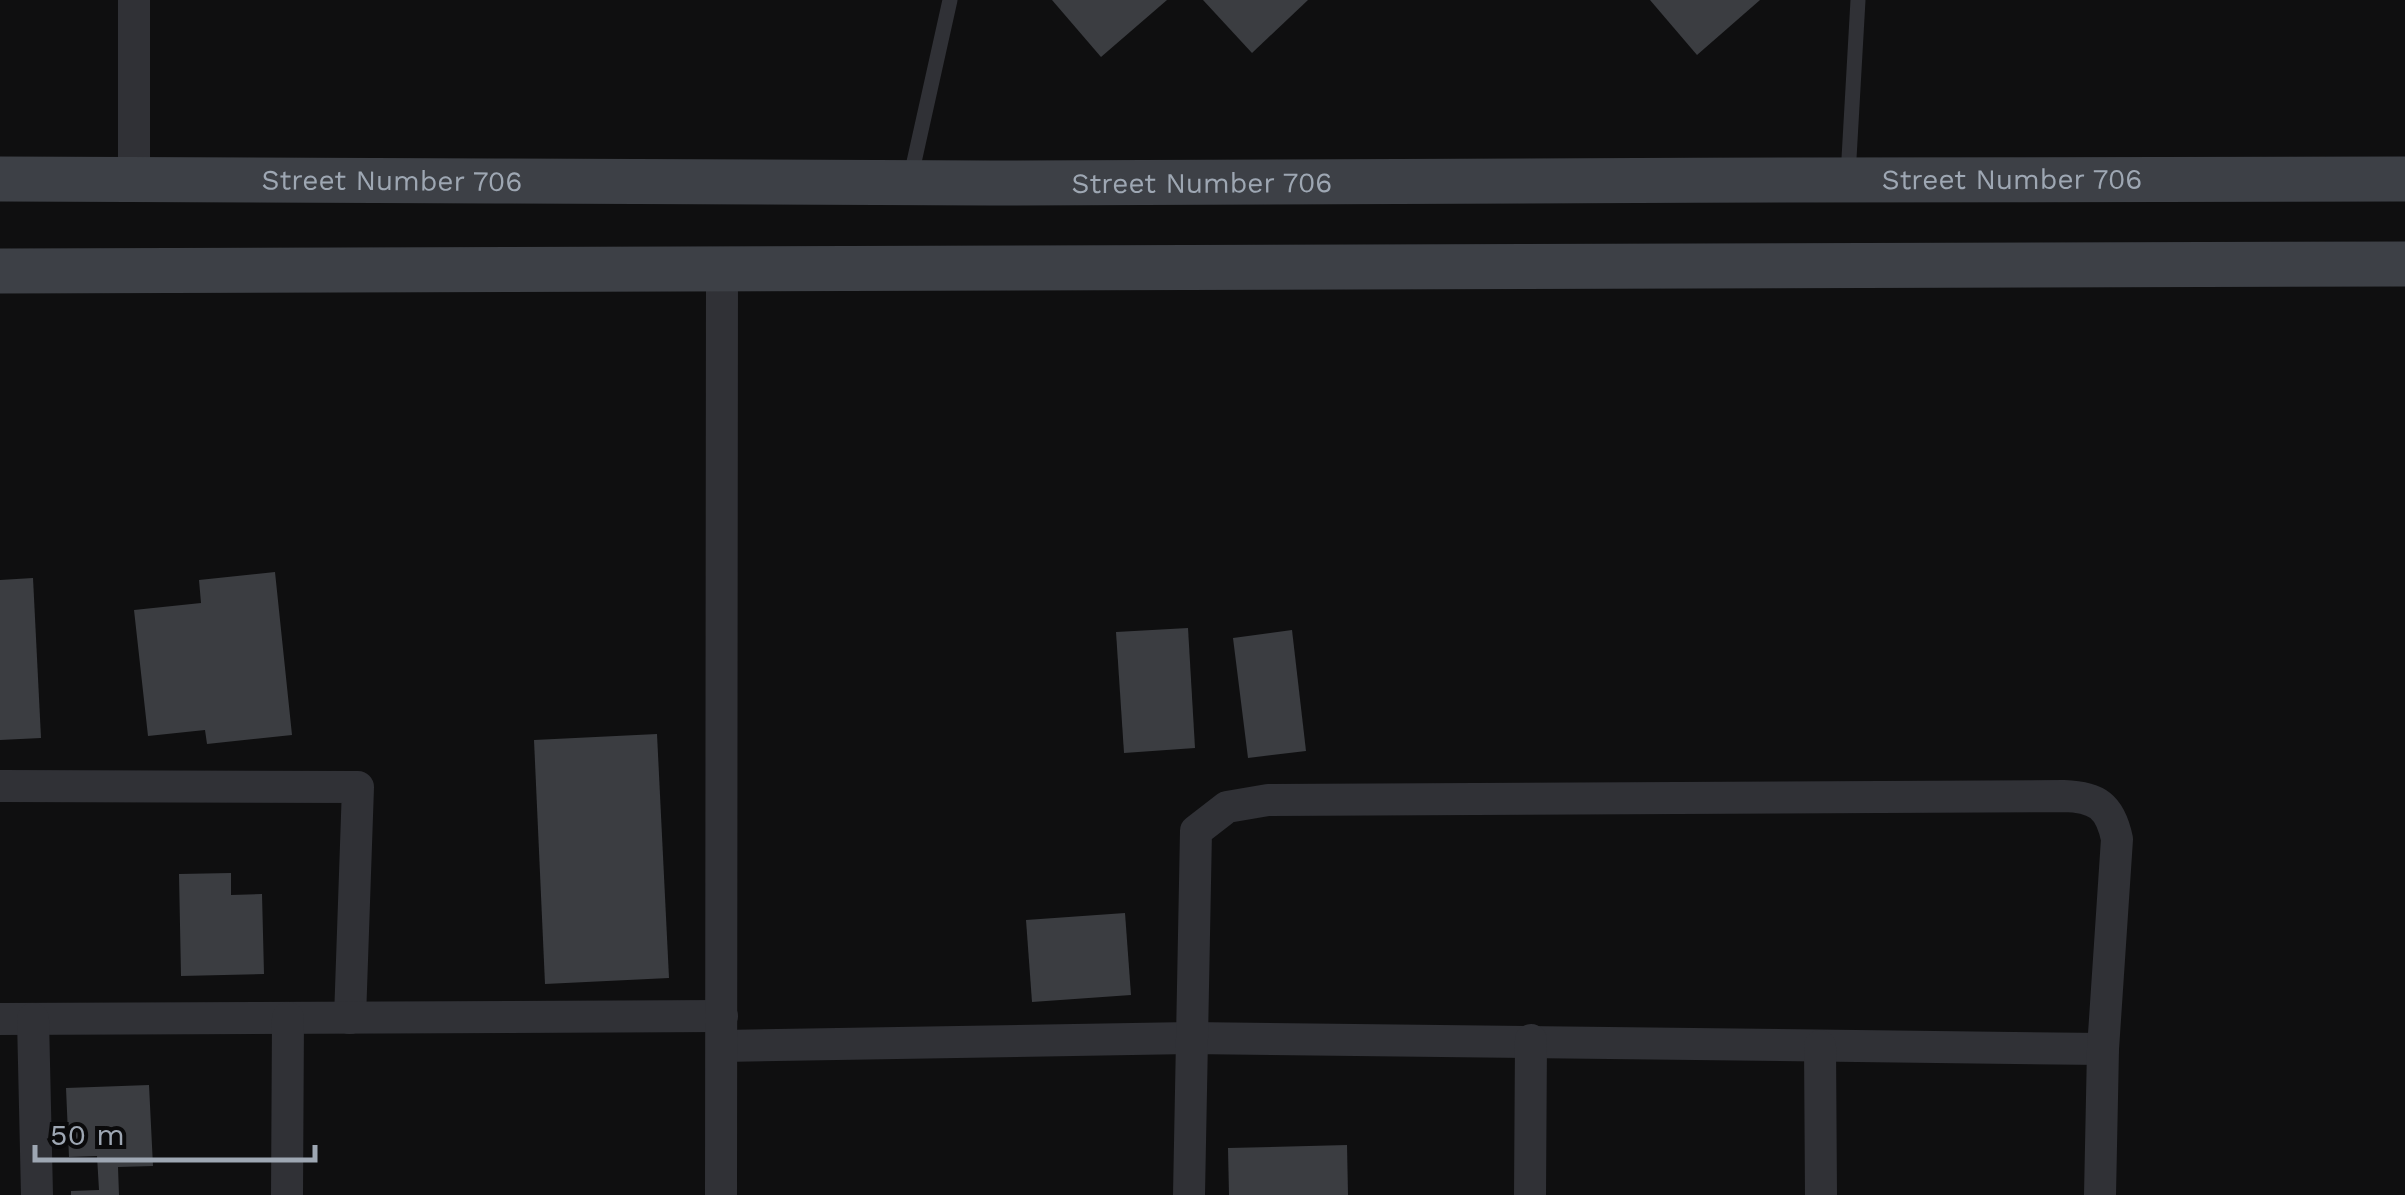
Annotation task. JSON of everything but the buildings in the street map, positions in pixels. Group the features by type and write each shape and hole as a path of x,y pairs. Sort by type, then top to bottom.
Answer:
{"street":[{"path":"134,0 134,178"},
{"name":"Street Number 706","path":"0,178 910,184 2405,179"},
{"path":"0,271 2405,264"},
{"path":"721,1195 722,269"},
{"path":"0,786 358,787 350,1018"},
{"path":"1190,1195 1196,832 1227,807 1268,800 2064,796 2102,803 2112,817 2117,838 2102,1049 2100,1195"},
{"path":"287,1195 288,1018"},
{"path":"0,1019 350,1018 722,1031 2102,1049"},
{"path":"34,1019 37,1195"},
{"path":"1530,1195 1531,1040"},
{"path":"1820,1046 1821,1195"}],"lane":[{"path":"910,184 950,0"},
{"path":"1848,179 1858,0"}]}
